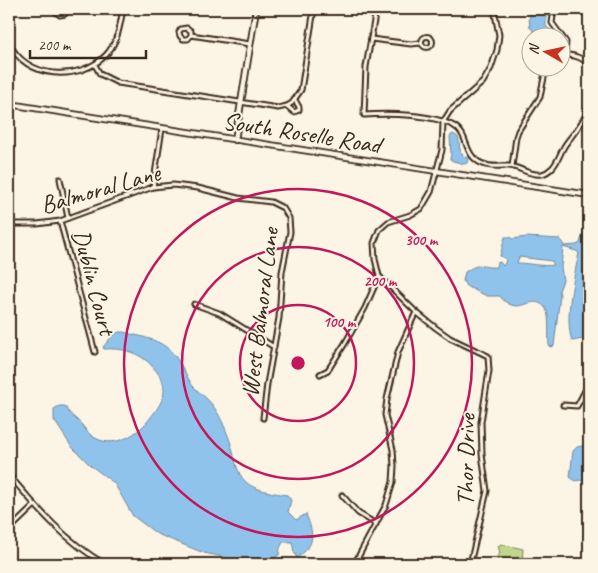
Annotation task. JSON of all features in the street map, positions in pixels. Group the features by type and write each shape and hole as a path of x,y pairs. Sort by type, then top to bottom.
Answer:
{"main road":[{"path":"235,140 256,9"},
{"name":"South Roselle Road","path":"9,104 589,195"}],"street":[{"path":"56,9 60,15 66,13 67,9"},
{"path":"9,42 13,52 29,65 52,74 74,73 95,65 108,53 118,35 123,9"},
{"path":"95,65 100,74 114,82 273,108 287,106 294,101 301,90 314,9"},
{"path":"376,9 366,66 364,115 405,115 443,122 454,126 463,133 468,151 477,161 492,166 512,166 537,174 550,170 581,123 587,112 589,99"},
{"path":"356,564 386,505 393,482 393,450 385,415 387,399 398,352 416,312 379,276 374,243 379,230 388,222 410,216 421,209 431,192 442,150 443,122 450,111 483,82 491,68 497,50 499,35 494,9"},
{"path":"553,16 552,23 556,28"},
{"path":"191,35 250,44"},
{"path":"371,39 411,44 421,43"},
{"path":"9,55 13,52"},
{"path":"570,55 578,56 589,65"},
{"path":"512,166 518,131 540,97 544,78"},
{"path":"287,106 294,112 299,110 300,107 294,101"},
{"path":"153,187 162,129"},
{"path":"60,179 68,218"},
{"name":"Balmoral Lane","path":"9,224 37,224 60,221 153,187 173,185 198,188 238,198 271,202 278,204 286,211"},
{"name":"West Balmoral Lane","path":"264,418 267,384 279,318 282,272 290,232 289,218 286,211"},
{"name":"Dublin Court","path":"60,221 95,352"},
{"path":"320,374 328,370 344,345 365,308 379,276"},
{"path":"194,304 219,313 274,347"},
{"name":"Thor Drive","path":"416,312 450,338 488,356 489,371 481,422 482,454 487,491 470,564"},
{"path":"563,405 577,406 589,386"},
{"path":"9,475 35,505 75,545 105,564"},
{"path":"342,495 358,513 376,524"},
{"path":"9,530 35,505"}],"green space":[{"path":"501,544 523,549 522,564 498,564 497,558 500,553 498,546"}],"water":[{"path":"533,9 546,9 546,26 548,28 531,28 529,18"},
{"path":"453,134 458,137 461,152 467,158 468,162 465,164 450,159 450,136"},
{"path":"587,220 589,220 589,334 583,339 572,341 569,321 569,309 579,253 576,251 563,247 561,267 563,280 559,291 554,346 550,347 549,345 548,316 543,305 535,302 517,306 512,305 500,296 487,296 466,286 463,281 465,272 474,267 496,267 497,263 500,262 503,266 506,259 500,256 505,237 512,239 526,237 560,239 564,246 580,243","holes":["519,257 552,261 554,265 545,266 517,263"]},
{"path":"119,332 151,339 171,351 192,385 210,402 218,413 243,479 256,488 287,495 291,500 288,512 296,520 306,514 311,528 312,539 308,548 297,558 292,542 283,542 279,555 266,562 244,561 204,553 157,534 133,516 114,483 90,465 71,446 54,420 54,409 59,406 65,406 92,436 108,442 117,441 133,434 146,423 158,408 164,394 161,378 147,361 127,351 104,349 103,347 113,335"},
{"path":"589,445 589,482 575,481 570,477 573,451 577,447"}]}
